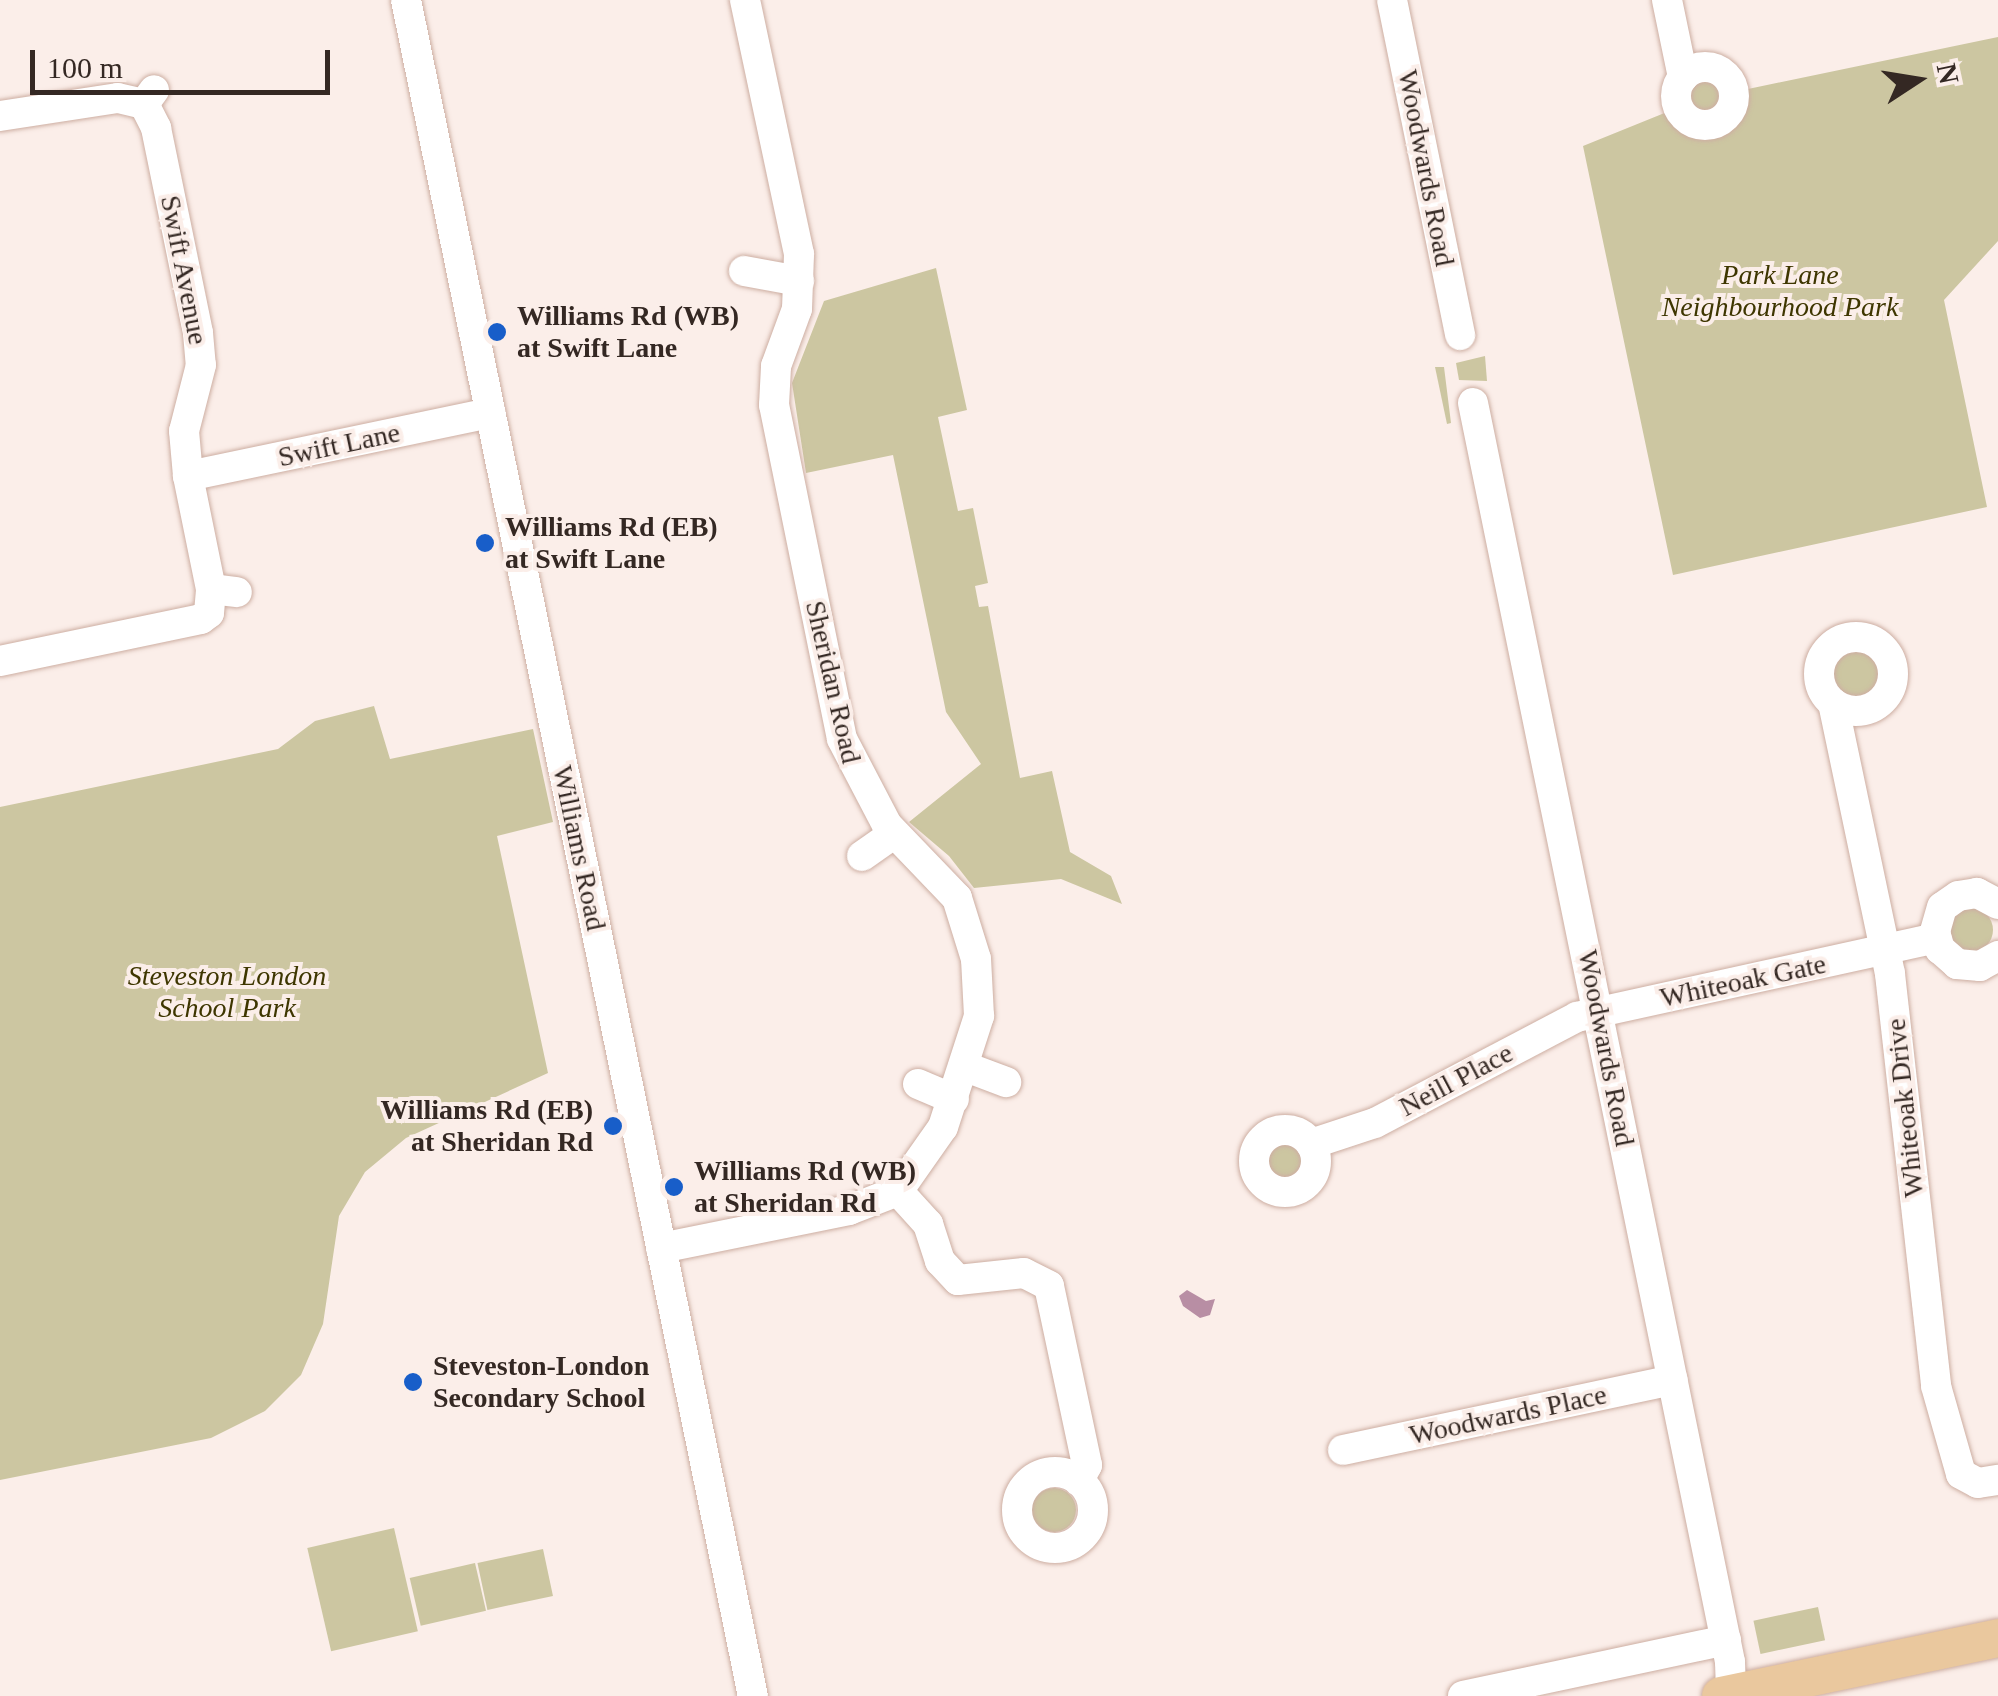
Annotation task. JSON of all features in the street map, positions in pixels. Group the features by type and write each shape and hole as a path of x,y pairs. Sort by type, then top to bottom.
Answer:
{"main road":[{"path":"1728,1695 1998,1638"}],"street":[{"name":"Williams Road","path":"406,0 753,1696"},
{"name":"Sheridan Road","path":"662,1248 859,1208 898,1191 931,1150 954,1098 966,1067 980,1001 969,930 945,880 894,834 845,750 775,415 774,378 799,281 796,234 745,0"},
{"name":"Woodwards Road","path":"1392,0 1460,335"},
{"path":"1667,0 1683,77"},
{"name":"Swift Avenue","path":"0,116 150,96 198,333 201,365 184,431 188,476 224,590 201,619 0,661"},
{"path":"744,271 799,281"},
{"name":"Woodwards Road","path":"1473,403 1726,1640 1728,1695"},
{"name":"Swift Lane","path":"188,476 490,413"},
{"name":"Whiteoak Drive","path":"1833,702 1886,949 1936,1386 1961,1474 1978,1483 1998,1480"},
{"path":"862,856 894,834"},
{"path":"1998,904 1977,893 1952,898 1939,913 1936,938 1947,958 1962,966 1980,966 1998,956"},
{"name":"Whiteoak Gate","path":"1599,1012 1936,938"},
{"name":"Neill Place","path":"1311,1144 1375,1123 1599,1012"},
{"path":"966,1067 1006,1082"},
{"path":"918,1084 954,1098"},
{"path":"898,1191 928,1224 940,1261 958,1280 1024,1273 1049,1286 1087,1464 1079,1481"},
{"name":"Woodwards Place","path":"1342,1450 1673,1380"},
{"path":"1463,1696 1726,1640"}],"green space":[{"name":"Park Lane Neighbourhood Park","path":"1998,37 1998,241 1944,300 1987,507 1673,575 1583,146 1667,112 1685,134 1719,138 1742,120 1748,89"},
{"path":"1706,80 1718,85 1723,97 1718,109 1706,114 1694,109 1689,97 1694,85"},
{"path":"936,268 967,410 938,417 958,511 973,508 988,583 975,586 979,607 988,606 1020,778 1052,771 1070,852 1111,876 1122,904 1061,879 974,888 949,856 909,822 981,764 946,712 893,455 806,473 792,383 824,301"},
{"path":"1485,356 1487,381 1459,380 1456,363"},
{"path":"1435,367 1444,367 1451,423 1447,424"},
{"path":"1856,652 1871,659 1878,674 1871,689 1856,696 1841,689 1834,674 1841,659"},
{"name":"Steveston London School Park","path":"374,706 390,759 533,729 553,822 497,836 548,1073 406,1138 365,1172 339,1216 323,1324 301,1375 265,1411 211,1438 0,1480 0,807 278,749 315,721"},
{"path":"1971,908 1987,914 1993,930 1987,946 1971,952 1955,946 1949,930 1955,914"},
{"path":"1285,1145 1296,1150 1301,1161 1296,1172 1285,1177 1274,1172 1269,1161 1274,1150"},
{"path":"1054,1488 1069,1495 1076,1510 1069,1525 1054,1532 1039,1525 1032,1510 1039,1495"},
{"path":"394,1528 418,1631 331,1651 307,1548"},
{"path":"543,1549 553,1596 487,1610 477,1563"},
{"path":"475,1563 486,1611 421,1626 410,1578"},
{"path":"1818,1607 1825,1640 1761,1654 1753,1621"}],"shaded area":[{"path":"1187,1290 1206,1301 1215,1299 1210,1315 1200,1318 1183,1306 1179,1296"}],"place":[{"name":"Williams Rd (WB) at Swift Lane","path":"497,332"},
{"name":"Williams Rd (EB) at Swift Lane","path":"485,543"},
{"name":"Williams Rd (EB) at Sheridan Rd","path":"613,1126"},
{"name":"Williams Rd (WB) at Sheridan Rd","path":"674,1187"},
{"name":"Steveston-London Secondary School","path":"413,1382"}]}
